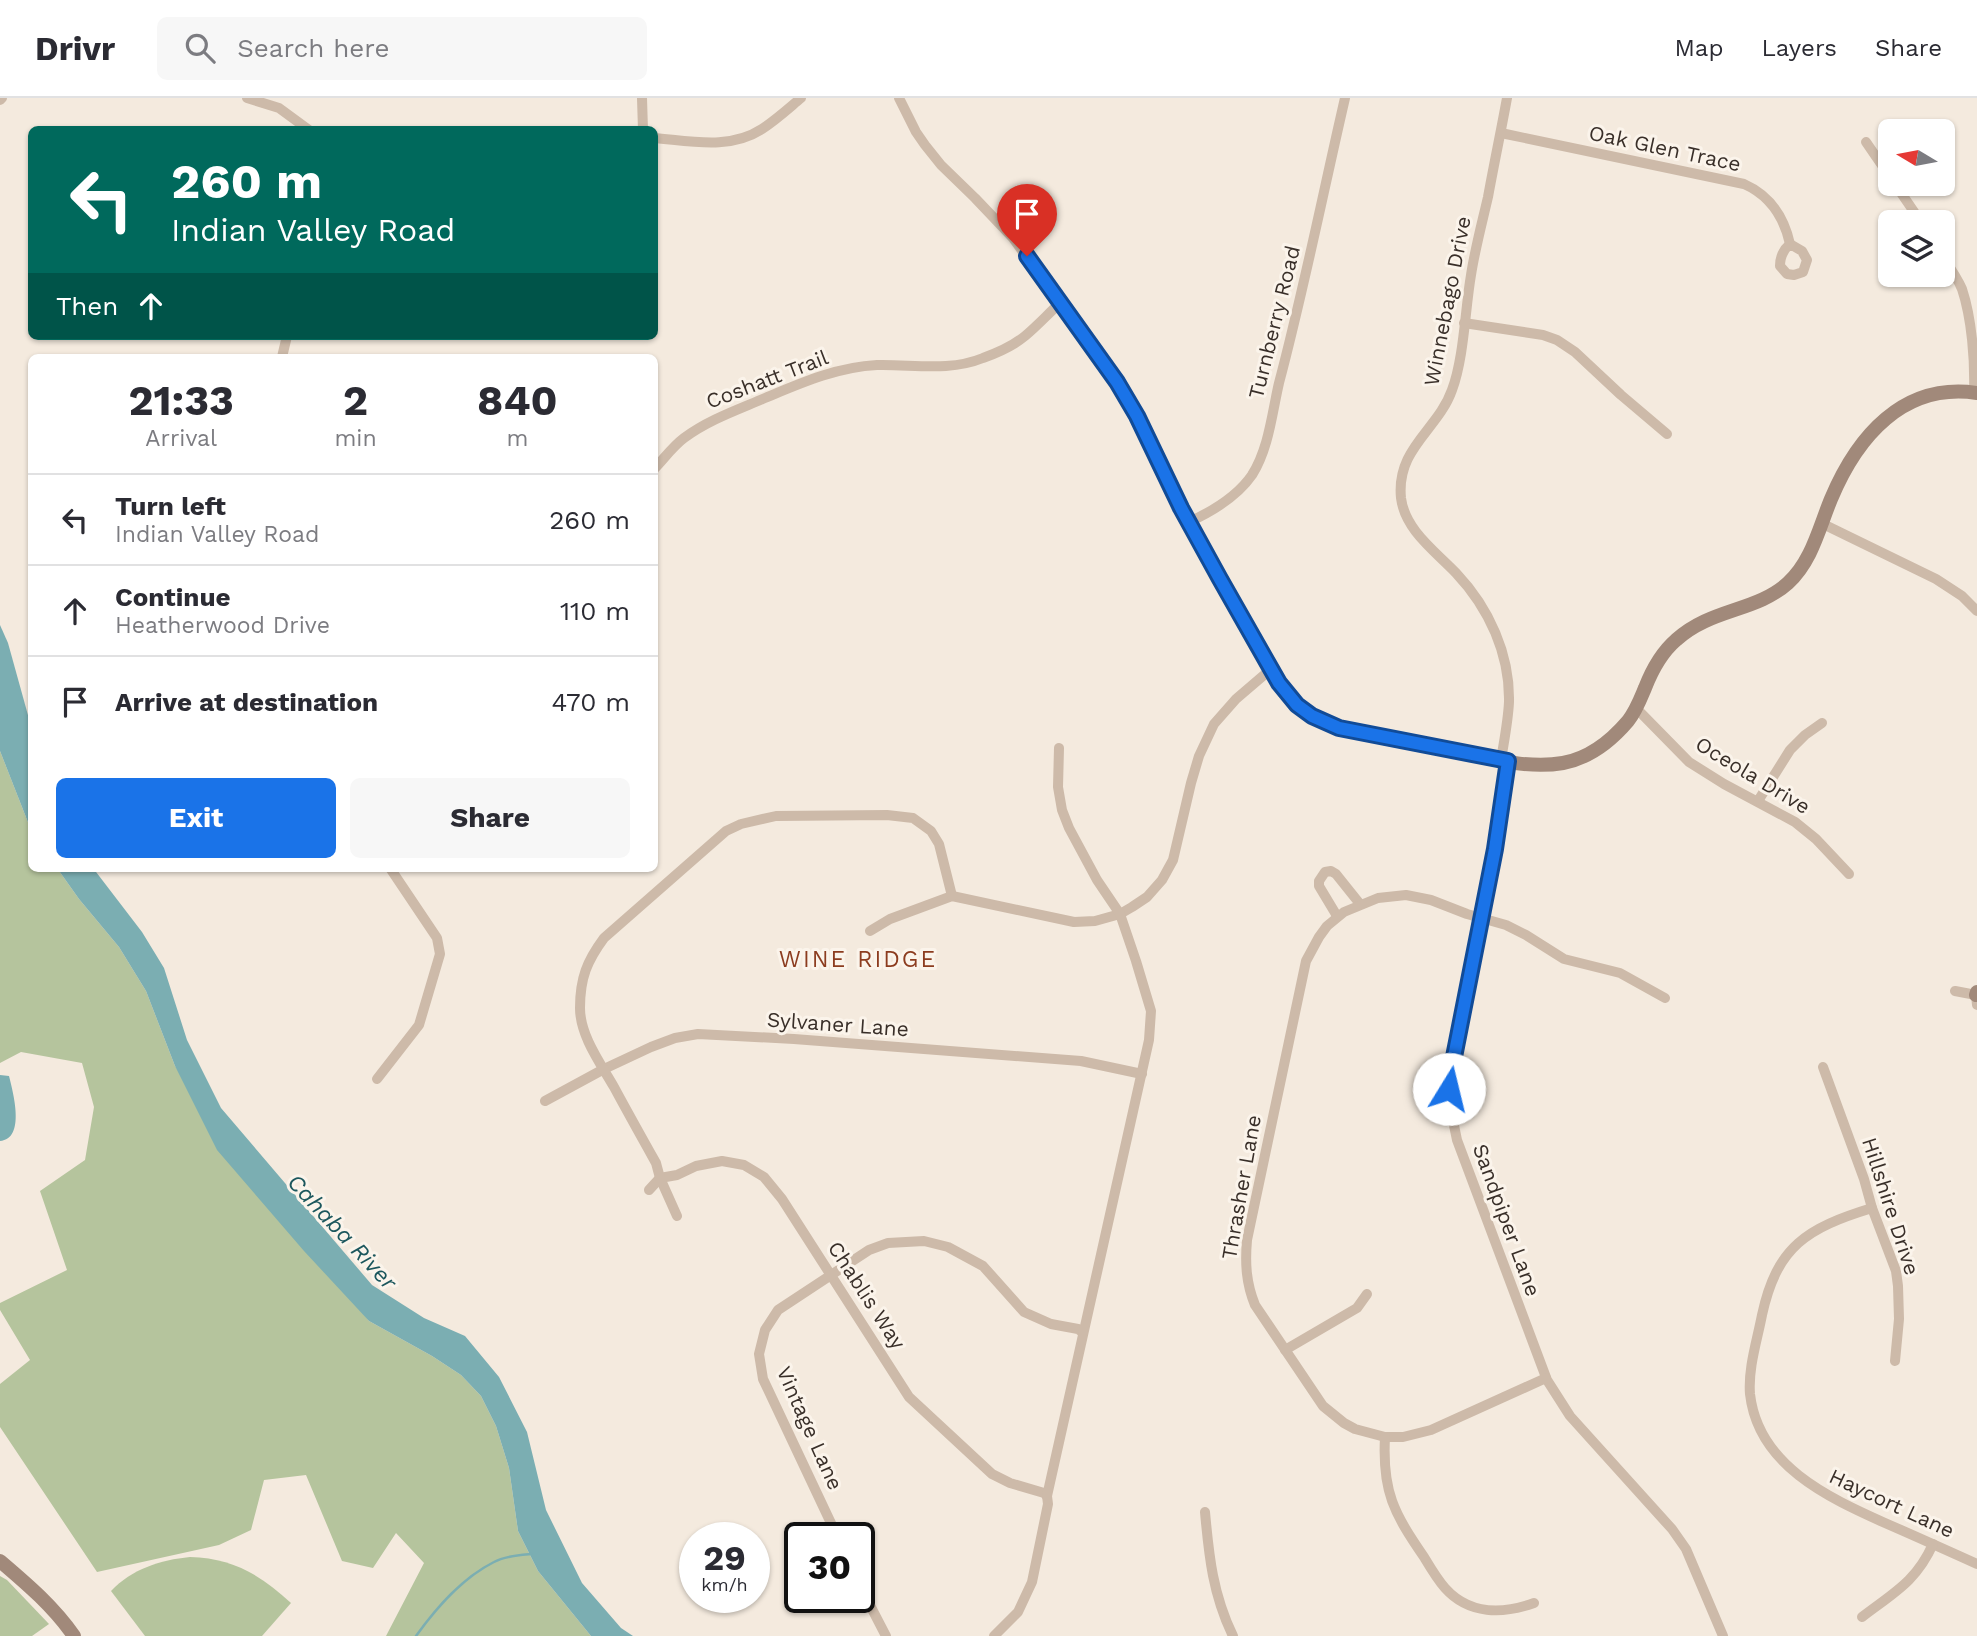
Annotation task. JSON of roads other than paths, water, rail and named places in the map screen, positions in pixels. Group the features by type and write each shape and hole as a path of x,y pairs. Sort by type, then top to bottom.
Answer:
{"street":[{"path":"247,98 279,107 305,126"},
{"path":"642,98 643,126"},
{"path":"658,138 715,143 743,139 764,128 801,98"},
{"path":"900,98 925,145 1013,239 1117,382 1137,416 1189,522 1271,669 1289,696 1302,710 1324,723 1505,761 1529,765 1564,763 1606,744 1636,708 1653,669 1665,650 1698,622 1757,601 1788,583 1806,560 1845,468 1859,446 1881,422 1919,399 1956,392 1976,393 1974,358 1965,302 1955,277"},
{"name":"Turnberry Road","path":"1189,522 1237,493 1262,454 1345,98"},
{"name":"Winnebago Drive","path":"1505,761 1509,705 1507,673 1494,628 1469,587 1411,527 1401,494 1402,473 1409,456 1452,390 1471,273 1507,98"},
{"name":"Oak Glen Trace","path":"1501,133 1744,184 1768,200 1777,212 1790,244"},
{"path":"1866,142 1878,160"},
{"name":"Coshatt Trail","path":"658,465 686,436 705,424 803,383 848,369 879,365 924,367 964,364 982,359 1026,335 1060,303"},
{"path":"1464,323 1543,335 1557,340 1575,352 1667,434"},
{"path":"1823,524 1936,579 1962,596 1977,611"},
{"path":"870,931 890,919 952,896 1074,922 1095,921 1120,914 1147,897 1162,880 1173,860 1195,770 1214,724 1242,693 1271,669"},
{"name":"Oceola Drive","path":"1636,708 1689,762 1805,830 1849,874"},
{"path":"1758,801 1790,750 1822,723"},
{"path":"995,1636 1018,1612 1032,1582 1048,1504 1047,1496 1082,1332 1149,1040 1151,1011 1120,914 1086,859 1062,810 1058,786 1059,748"},
{"name":"Sandpiper Lane","path":"1505,761 1501,817 1452,1067 1449,1089 1451,1120 1546,1378 1570,1416 1672,1529 1686,1549 1723,1636"},
{"path":"677,1216 656,1163 589,1041 580,1008 584,972 589,959 604,938 726,831 741,824 776,816 887,814 913,818 931,831 939,844 952,896"},
{"path":"377,1079 419,1025 440,954 437,938 393,872"},
{"path":"1337,916 1319,886 1325,872 1336,874 1360,904"},
{"name":"Thrasher Lane","path":"1546,1378 1431,1430 1404,1437 1385,1437 1356,1429 1332,1415 1255,1305 1249,1291 1245,1266 1247,1240 1306,961 1319,937 1337,916 1378,898 1406,895 1431,900 1516,929 1564,959 1584,966 1611,970 1665,998"},
{"path":"1955,991 1977,997"},
{"name":"Sylvaner Lane","path":"545,1101 651,1047 675,1038 698,1034 1081,1061 1142,1074"},
{"name":"Hillshire Drive","path":"1823,1068 1896,1271 1899,1319 1895,1361"},
{"name":"Chablis Way","path":"649,1190 660,1178 677,1175 712,1162 744,1165 764,1177 909,1397 992,1474 1047,1496"},
{"name":"Haycort Lane","path":"1872,1208 1830,1222 1811,1232 1778,1266 1769,1289 1752,1360 1752,1406 1768,1444 1783,1462 1803,1479 1840,1503 1977,1563"},
{"name":"Vintage Lane","path":"830,1522 763,1379 760,1354 765,1330 778,1310 869,1250 888,1243 924,1241 948,1247 983,1266 1024,1312 1051,1324 1082,1332"},
{"path":"1285,1350 1357,1308 1367,1294"},
{"path":"1385,1437 1386,1482 1394,1510 1444,1586 1461,1602 1495,1612 1534,1603"},
{"path":"1205,1512 1214,1584 1233,1636"},
{"path":"1863,1617 1916,1574 1933,1544"},
{"path":"0,1560 45,1600 74,1636"},
{"path":"874,1613 886,1636"}],"water":[{"path":"0,625 8,643 28,715 28,822 0,751"},
{"path":"60,872 96,872 142,932 164,968 187,1040 221,1108 372,1285 424,1318 465,1336 499,1377 527,1432 546,1510 582,1583 621,1628 633,1636 591,1636 538,1571 518,1531 509,1468 496,1426 481,1396 461,1375 369,1321 217,1150 175,1066 146,991 119,947"},
{"path":"0,1075 9,1076 16,1114 13,1132 0,1141"}],"waterway":[{"path":"416,1636 441,1604 471,1576 498,1560 531,1554"}],"district":[{"name":"WINE RIDGE","path":"858,959"}],"water label":[{"name":"Cahaba River","path":"342,1232"}]}
